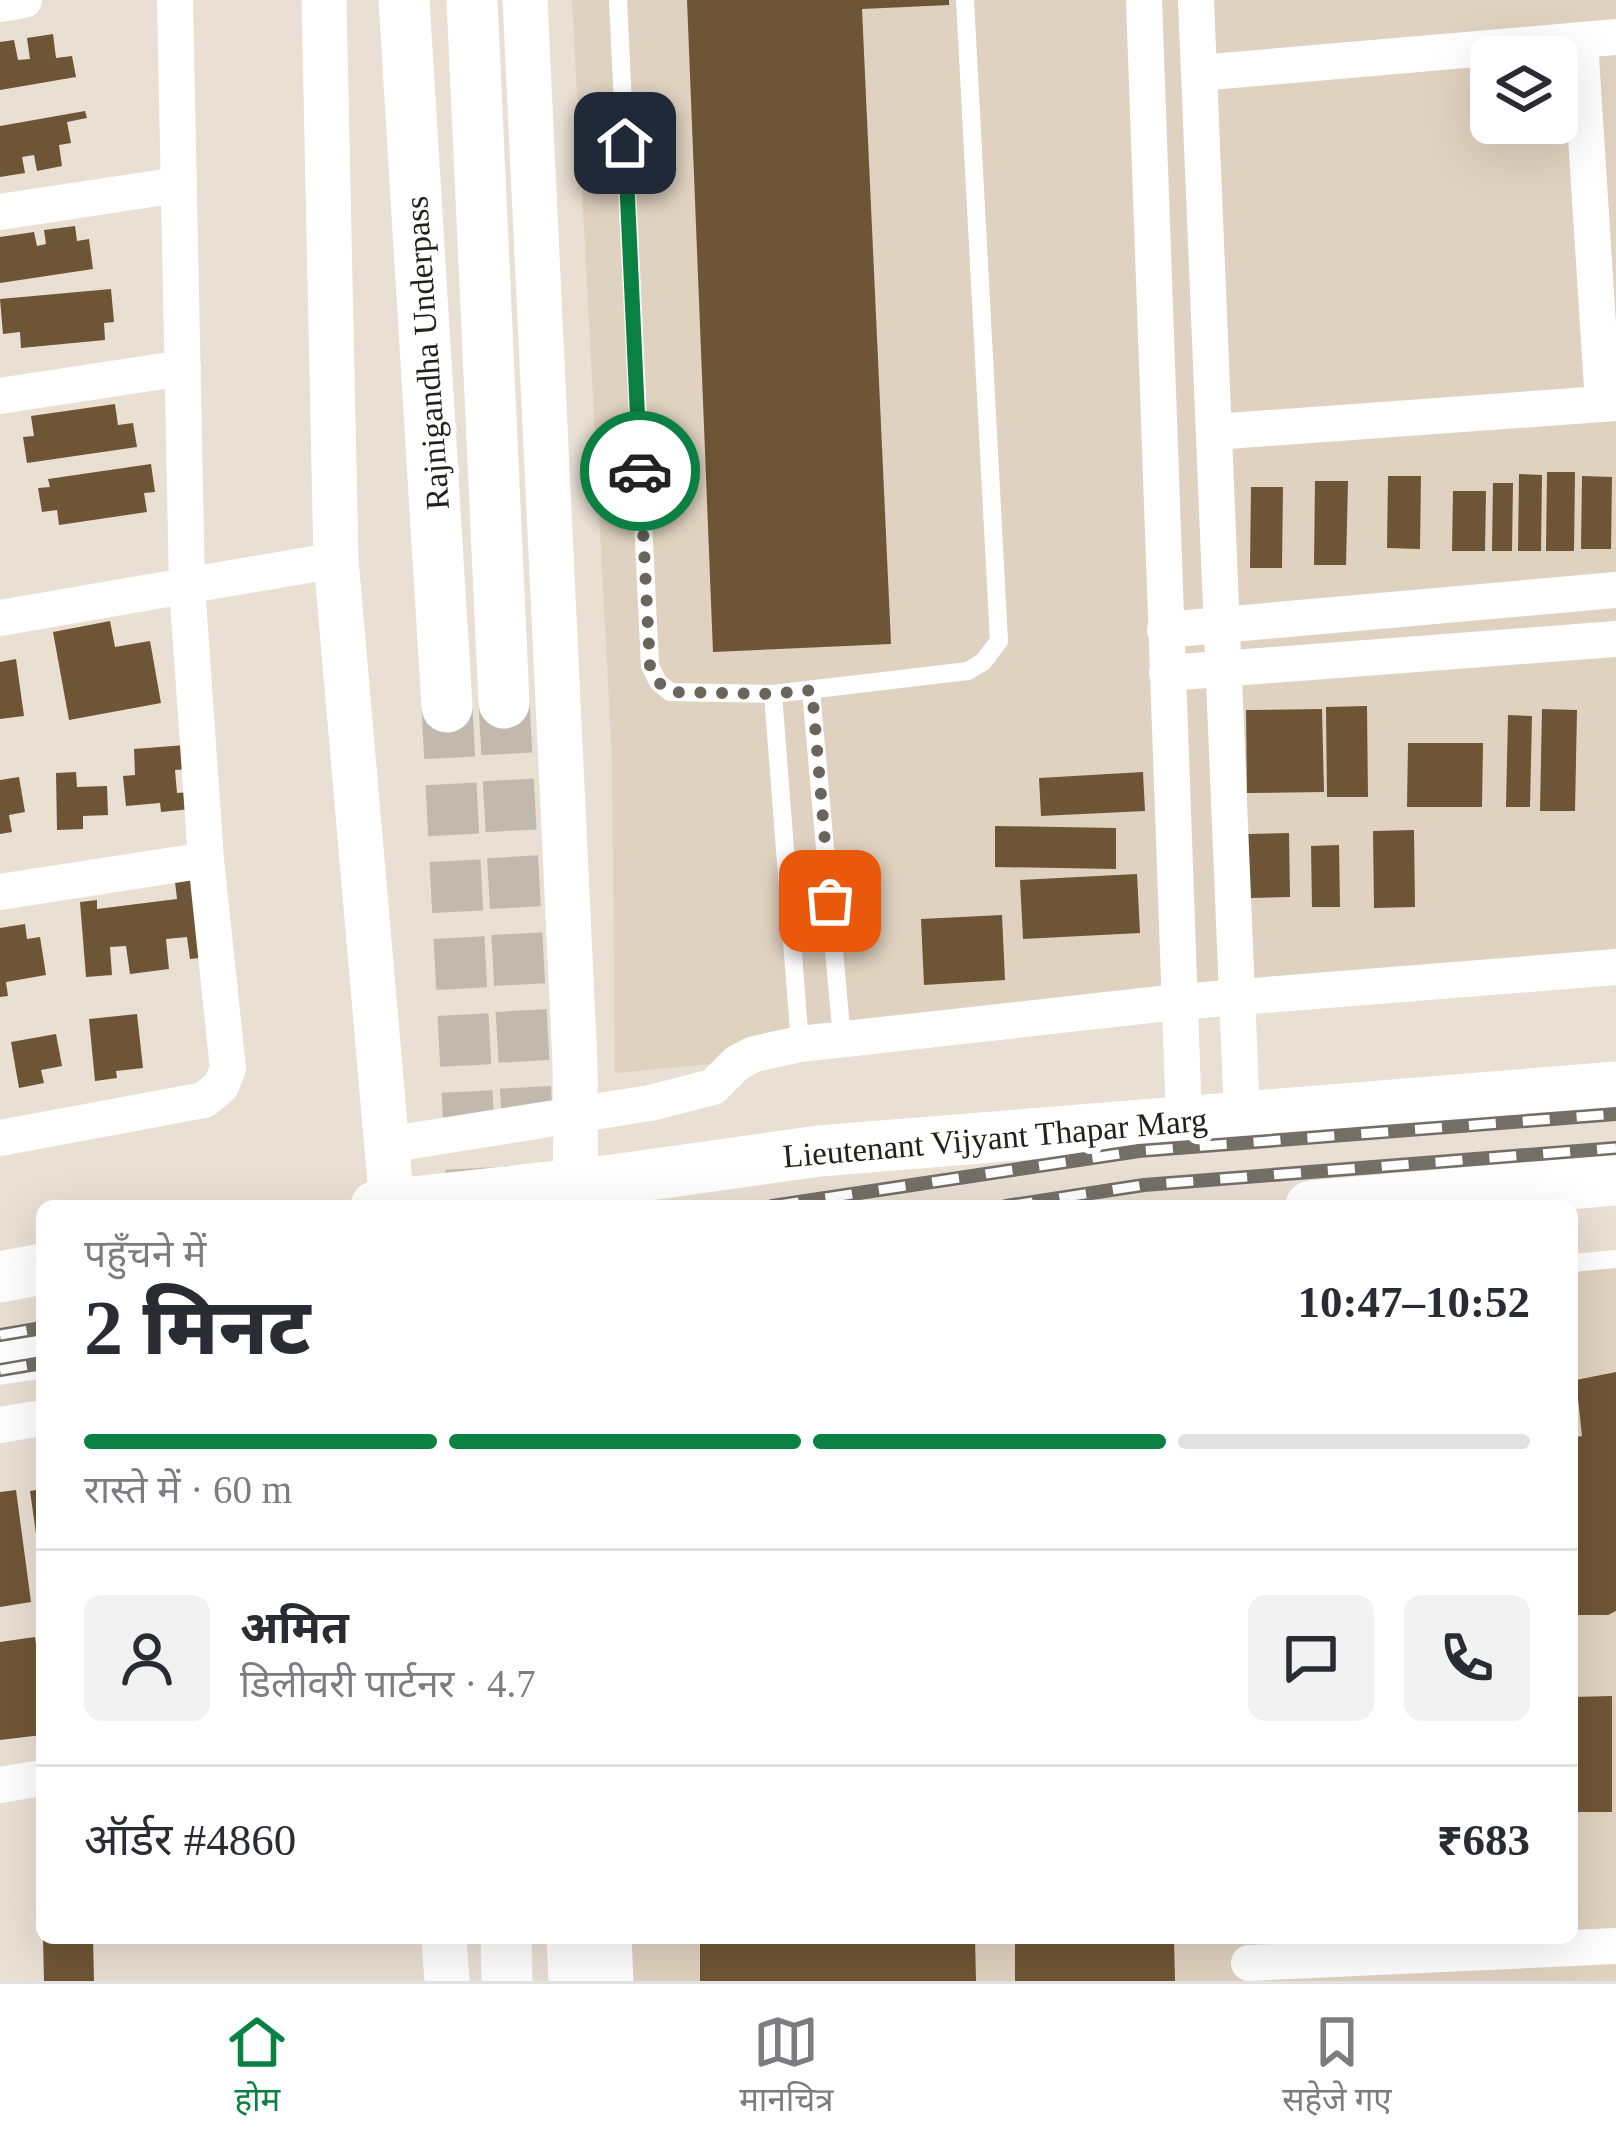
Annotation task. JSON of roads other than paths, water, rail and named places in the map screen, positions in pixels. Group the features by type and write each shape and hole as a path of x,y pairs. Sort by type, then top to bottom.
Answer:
{"main road":[{"name":"Rajnigandha Underpass","path":"404,0 447,706"},
{"name":"Rajnigandha Underpass","path":"472,0 504,704"},
{"name":"Lieutenant Vijyant Thapar Marg","path":"480,1200 575,1195 818,1150 1616,1087"},
{"path":"1381,1200 1616,1180"},
{"path":"0,1277 36,1270"},
{"path":"0,1359 36,1353"},
{"path":"506,1944 507,1981"},
{"path":"572,1944 574,1981"}],"street":[{"path":"0,4 24,0"},
{"path":"0,1138 204,1100 221,1086 228,1069 206,860 187,586 175,0"},
{"path":"324,0 336,560 386,1145 386,1200"},
{"path":"525,0 576,1116 575,1195"},
{"path":"1144,0 1184,1120"},
{"path":"1196,0 1242,1116"},
{"path":"1199,73 1598,39 1610,404 1214,432"},
{"path":"0,212 178,185"},
{"path":"0,396 183,368"},
{"path":"0,618 336,560"},
{"path":"1165,630 1616,590"},
{"path":"1167,673 1616,639"},
{"path":"0,892 206,860"},
{"path":"386,1145 576,1116 713,1087 736,1063 754,1054 800,1044 1178,1002 1616,967"},
{"path":"0,1425 36,1419"},
{"path":"0,1785 36,1779"},
{"path":"444,1944 447,1981"},
{"path":"609,1944 611,1981"},
{"path":"1249,1960 1616,1946"}],"lane":[{"path":"618,0 650,666 670,692 773,694 968,670 983,662 999,641 965,0"},
{"path":"812,690 842,1040"},
{"path":"773,694 800,1044"},
{"path":"1578,1262 1616,1259"}],"tunnel":[{"path":"504,703 532,1200"},
{"path":"447,707 473,1200"}],"railway":[{"path":"812,1200 1139,1151 1616,1114"},
{"path":"1045,1200 1144,1185 1616,1148"},
{"path":"0,1335 36,1329"},
{"path":"0,1370 36,1364"}]}
